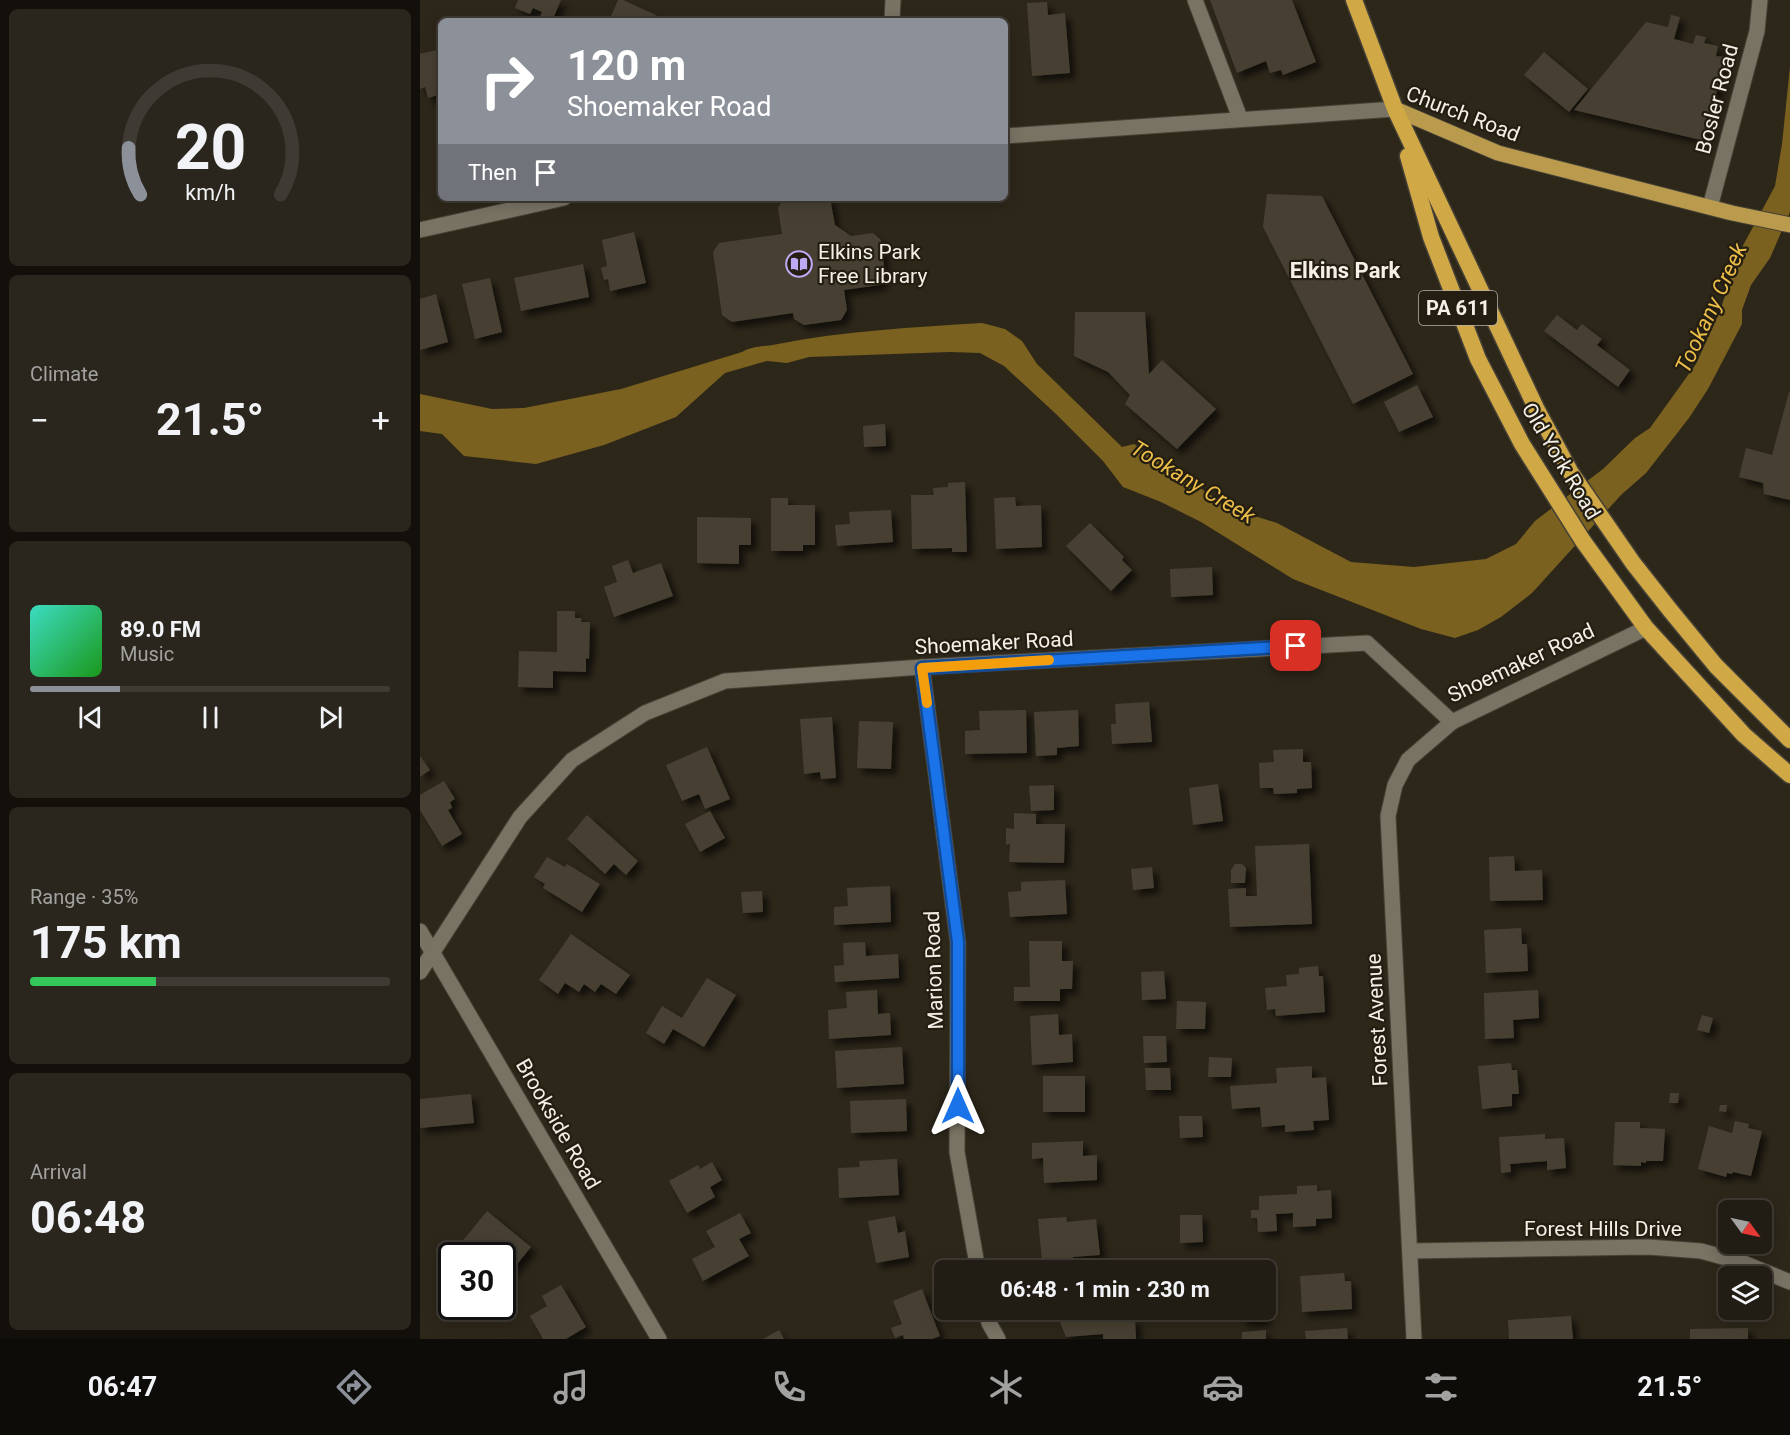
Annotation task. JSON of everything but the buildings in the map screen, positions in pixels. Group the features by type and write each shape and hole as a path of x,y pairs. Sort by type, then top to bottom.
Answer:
{"highway":[{"name":"Old York Road","path":"1354,0 1395,109 1536,408 1571,473 1633,563 1716,666 1790,740"},
{"name":"Old York Road","path":"1395,109 1431,237 1478,358 1522,444 1583,541 1646,628 1744,735 1790,775"}],"main road":[{"name":"Church Road","path":"1395,109 1498,153 1732,213 1790,225"}],"street":[{"path":"892,18 893,0"},
{"path":"1195,0 1240,118"},
{"name":"Bosler Road","path":"1710,207 1756,31 1760,0"},
{"name":"Church Road","path":"1008,136 1395,109"},
{"path":"420,230 550,201"},
{"name":"Shoemaker Road","path":"420,972 426,951 520,817 572,760 645,713 724,681 1367,643 1452,722 1646,628"},
{"name":"Marion Road","path":"922,668 958,942 957,1152 976,1260"},
{"name":"Forest Avenue","path":"1414,1339 1388,816 1395,785 1408,760 1452,722"},
{"name":"Brookside Road","path":"420,931 426,951 659,1339"},
{"name":"Forest Hills Drive","path":"1410,1251 1648,1247 1690,1250 1742,1262 1790,1282"},
{"path":"988,1320 998,1339"}],"shaded area":[{"path":"1790,67 1790,212 1770,258 1751,285 1742,310 1742,324 1708,389 1689,418 1646,473 1621,495 1532,593 1501,617 1478,630 1455,638 1421,629 1293,579 1201,522 1161,502 1123,487 1103,461 1056,414 1004,366 980,353 809,357 787,363 767,361 725,373 676,417 604,445 536,464 464,456 442,434 420,431 420,394 492,409 524,408 621,389 755,347 853,333 982,323 1005,329 1022,341 1037,364 1122,447 1134,444 1230,508 1277,523 1351,562 1414,567 1486,559 1516,544 1535,521 1603,469 1635,438 1650,428 1696,364 1720,311 1739,253 1775,186"}],"slow traffic":[{"path":"927,703 922,668 1049,660"}],"place":[{"name":"Elkins Park Free Library","path":"799,264"}],"district":[{"name":"Elkins Park","path":"1345,270"}],"route":[{"path":"958,1106 958,942 922,668 1296,646"}],"water label":[{"name":"Tookany Creek","path":"1711,308"},
{"name":"Tookany Creek","path":"1193,482"}]}
